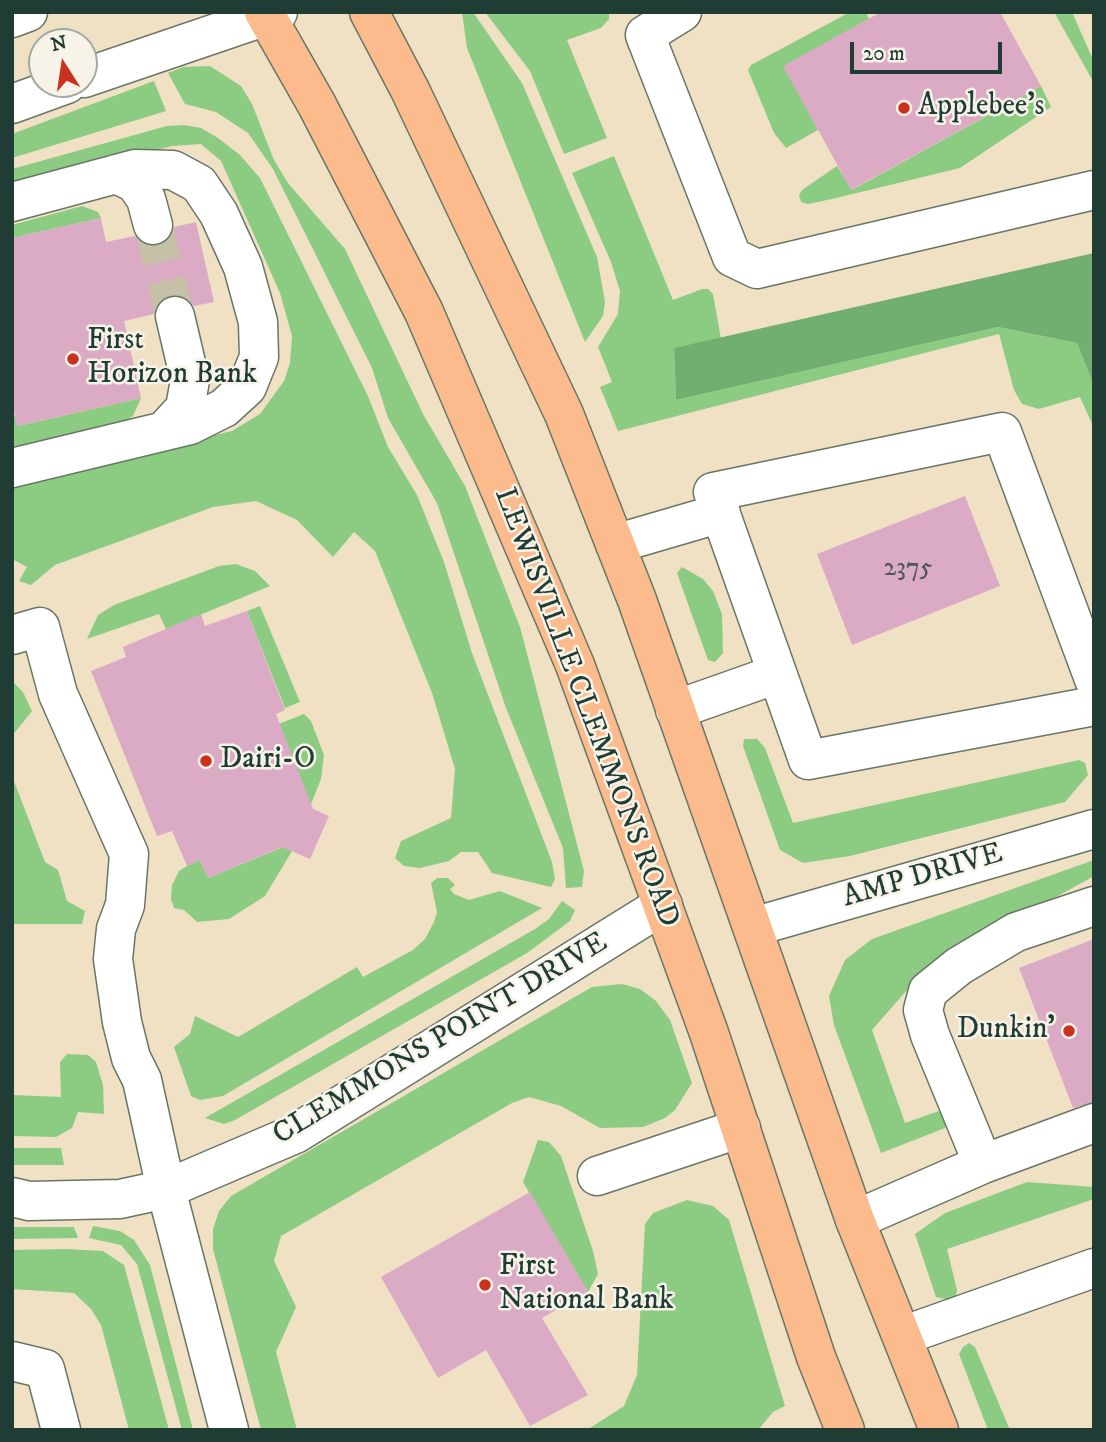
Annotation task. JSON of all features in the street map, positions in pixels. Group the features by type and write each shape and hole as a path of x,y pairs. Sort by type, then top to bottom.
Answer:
{"main road":[{"path":"369,12 404,78 564,414 615,544 675,710 855,1220 939,1430"},
{"name":"LEWISVILLE CLEMMONS ROAD","path":"269,14 424,312 575,666 663,905 741,1128 816,1357 845,1430"}],"street":[{"path":"12,18 28,12"},
{"path":"682,12 645,35 732,257 757,269 1094,190"},
{"path":"98,73 269,14"},
{"path":"12,104 28,98"},
{"path":"12,202 135,169 173,170 199,184 219,214 243,267 258,322 259,357 247,387 225,408 190,425 12,468"},
{"path":"116,174 135,183 146,199 153,225"},
{"path":"164,431 184,408 190,380 175,316"},
{"path":"1094,679 1002,432 713,492 808,760 1094,706"},
{"path":"615,544 721,513"},
{"path":"26,631 58,694 130,854 125,905 116,929 113,959 122,1022 131,1058 142,1080 166,1189 229,1430"},
{"path":"675,710 777,674"},
{"name":"AMP DRIVE","path":"753,927 1094,829"},
{"name":"CLEMMONS POINT DRIVE","path":"12,1197 29,1200 120,1199 166,1189 295,1134 663,905"},
{"path":"983,1164 930,1035 923,1010 929,991 959,966 1016,932 1094,906"},
{"path":"855,1220 983,1164 1094,1123"},
{"path":"597,1176 741,1128"},
{"path":"902,1336 1094,1268"},
{"path":"12,1361 45,1368 61,1430"}],"green space":[{"path":"462,12 473,12 522,83 597,257 605,302 603,316 585,342 467,48"},
{"path":"485,12 609,12 609,19 601,28 567,40 607,138 564,154 530,71"},
{"path":"850,12 866,12 869,19 784,66 818,130 786,148 774,133 748,70 751,65"},
{"path":"1054,12 1072,12 1094,62 1094,83"},
{"path":"210,66 241,86 252,104 274,160 288,183 345,249 423,414 465,486 520,627 584,871 582,887 566,888 563,848 506,708 437,503 388,418 372,368 273,169 248,133 216,112 185,104 168,73 183,67"},
{"path":"154,81 166,111 12,158 12,134"},
{"path":"1041,86 1051,107 960,168 832,199 808,204 801,202 799,195 802,190 837,166 852,190"},
{"path":"167,126 201,128 218,138 240,155 260,178 368,396 388,447 417,495 444,562 472,653 552,862 555,879 551,887 492,873 478,852 461,852 449,861 420,868 404,866 395,858 401,841 451,818 455,769 432,693 375,551 354,532 333,557 297,520 256,501 213,507 55,565 31,585 19,581 27,567 12,559 12,483 232,431 260,414 284,381 290,363 292,336 280,293 221,161 201,144 172,146 12,188 12,169"},
{"path":"614,156 673,300 702,289 708,289 713,294 721,339 674,348 676,400 998,327 1077,343 1094,386 1094,428 1080,397 1039,409 1022,404 1014,390 999,334 618,431 600,387 612,382 598,347 618,314 620,291 611,262 572,173"},
{"path":"82,206 98,212 101,218 12,238 12,225"},
{"path":"1094,253 1094,386 1077,343 998,327 676,400 674,348"},
{"path":"141,398 133,416 122,423 12,450 12,416 15,416 18,426"},
{"path":"236,564 255,571 270,586 166,629 159,614 87,639 98,615 114,605 219,566"},
{"path":"682,567 703,579 713,591 722,614 723,653 715,662 708,660 677,573"},
{"path":"260,606 300,702 285,708 247,611"},
{"path":"12,681 23,692 32,711 12,736"},
{"path":"304,714 311,721 324,755 321,779 309,809 271,727"},
{"path":"744,739 757,739 765,748 793,823 1079,760 1085,763 1088,775 1065,802 850,856 803,863 780,850 743,746"},
{"path":"12,776 45,862 58,870 67,901 85,911 82,924 12,924"},
{"path":"283,847 292,851 265,896 229,919 197,922 184,910 174,908 171,899 172,885 179,871 187,866 200,860 208,878"},
{"path":"1094,860 1094,876 969,945 908,989 872,1030 905,1123 939,1111 946,1122 945,1128 881,1153 834,1025 829,996 845,960 872,939"},
{"path":"437,878 448,878 455,885 450,889 454,894 469,900 500,891 542,908 223,1096 200,1100 191,1096 174,1047 190,1034 195,1016 238,1037 357,967 363,977 413,950 425,939 434,922 437,912 431,883"},
{"path":"562,901 575,910 570,921 527,953 235,1120 224,1124 205,1118 535,929 549,919"},
{"path":"622,984 640,989 656,1001 670,1020 692,1083 675,1110 665,1118 643,1127 600,1128 561,1106 529,1097 512,1103 281,1236 274,1261 296,1307 276,1352 297,1430 261,1430 213,1249 213,1229 219,1211 231,1196 592,987"},
{"path":"67,1054 88,1055 96,1062 103,1085 104,1114 78,1112 72,1128 56,1137 12,1136 12,1095 61,1097 60,1062"},
{"path":"538,1140 549,1142 561,1156 593,1251 598,1274 588,1292 523,1182"},
{"path":"12,1148 61,1148 64,1165 12,1165"},
{"path":"1027,1182 1094,1187 1094,1199 947,1249 957,1290 956,1296 949,1300 936,1297 915,1234 945,1213"},
{"path":"687,1200 713,1206 729,1220 785,1406 773,1412 758,1430 587,1430 624,1406 637,1375 645,1224 653,1213"},
{"path":"93,1226 120,1231 134,1240 150,1265 193,1430 182,1430 137,1264 121,1245 89,1238"},
{"path":"12,1227 74,1227 78,1238 12,1239"},
{"path":"12,1250 103,1251 124,1265 169,1430 129,1430 101,1325 91,1309 74,1293 12,1289"},
{"path":"969,1343 975,1347 1010,1430 988,1430 959,1354"}],"building":[{"name":"Applebee's","path":"881,12 1000,12 1041,86 851,190 783,66"},
{"name":"First Horizon Bank","path":"101,218 106,242 135,236 148,246 159,246 168,241 174,227 196,222 214,302 194,306 182,295 171,295 160,301 154,314 124,321 141,398 17,426 12,402 12,238"},
{"path":"965,496 1000,586 852,645 817,554"},
{"name":"Dairi-O","path":"247,611 285,710 276,714 313,809 329,816 310,859 282,847 208,878 200,860 187,866 172,831 157,836 91,671 126,657 123,647 201,614 205,626"},
{"name":"Dunkin'","path":"1094,939 1094,1102 1073,1108 1019,968"},
{"name":"First National Bank","path":"530,1192 588,1292 542,1318 588,1395 530,1426 486,1350 438,1378 381,1277"}],"tunnel":[{"path":"153,225 175,316"}],"place":[{"name":"Applebee's","path":"904,108"},
{"name":"First Horizon Bank","path":"73,359"},
{"name":"Dairi-O","path":"206,761"},
{"name":"Dunkin'","path":"1069,1031"},
{"name":"First National Bank","path":"485,1285"}]}
